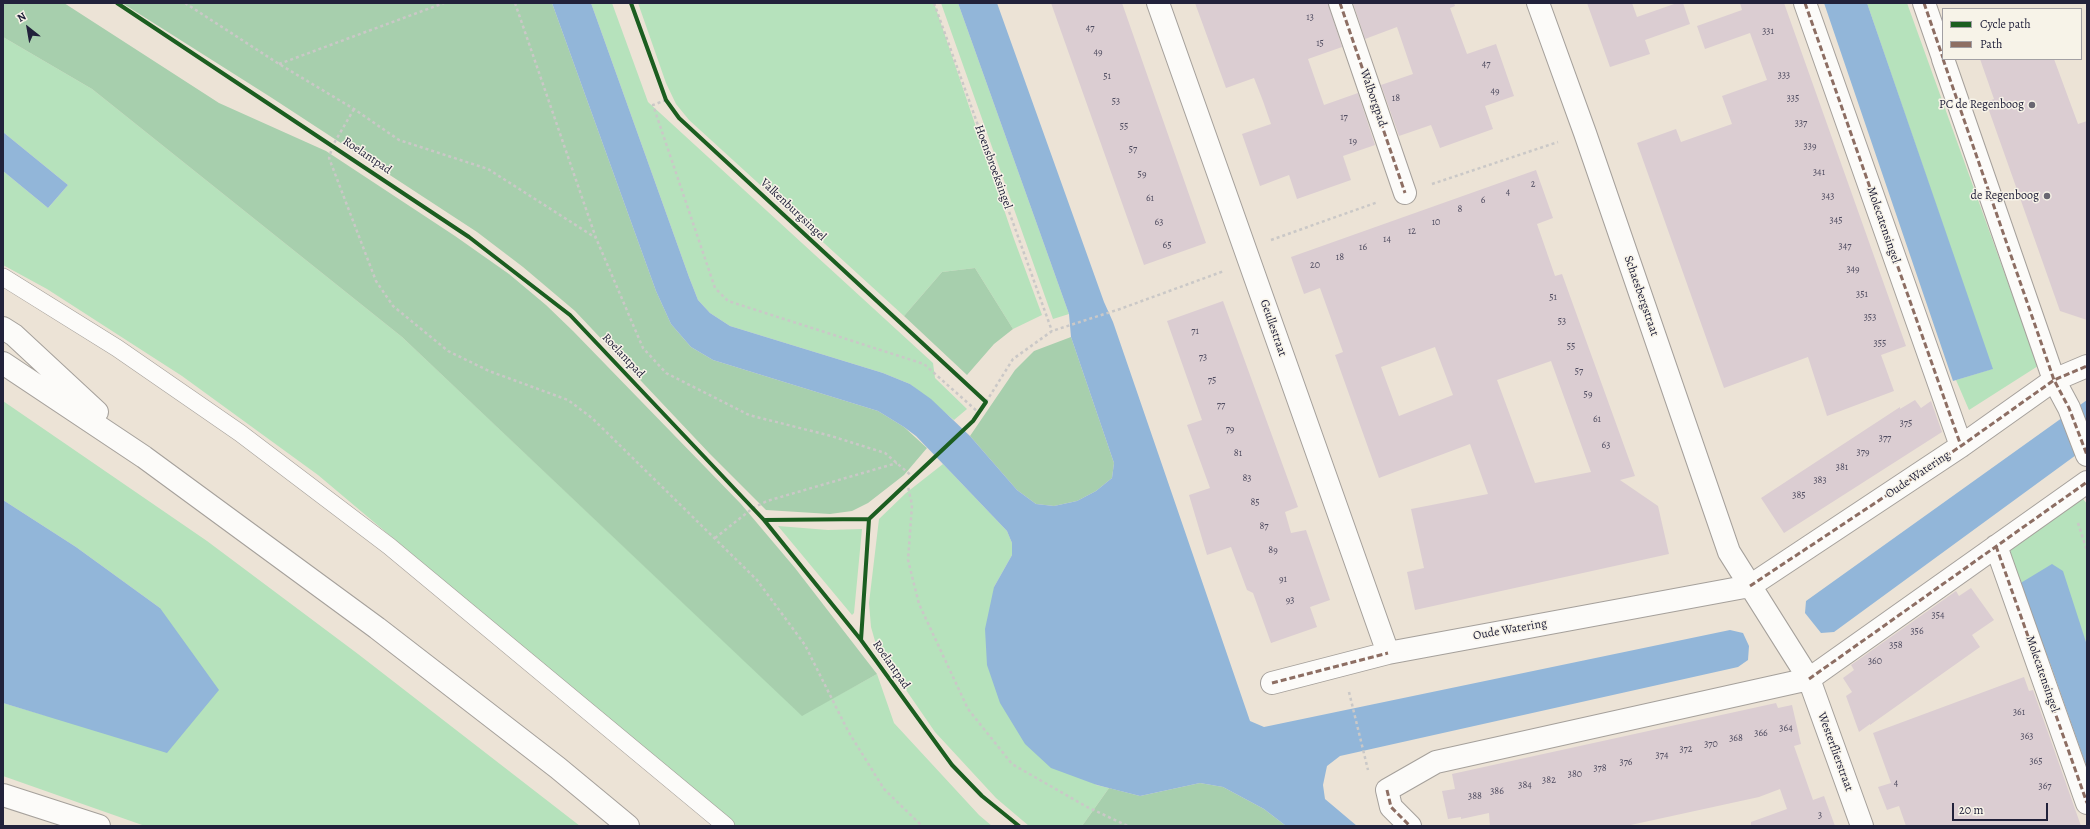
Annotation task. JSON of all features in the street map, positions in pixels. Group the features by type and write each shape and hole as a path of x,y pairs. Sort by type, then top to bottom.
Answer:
{"main road":[{"name":"Geullestraat","path":"1158,3 1388,652"},
{"name":"Walborgpad","path":"1340,3 1405,193"},
{"name":"Schaesbergstraat","path":"1538,3 1585,133 1729,552 1750,586"},
{"name":"Molecatensingel","path":"1805,3 1961,446"},
{"path":"1924,3 1942,56"},
{"path":"1943,60 2054,380 2069,408 2087,455"},
{"path":"3,328 14,335 144,457"},
{"path":"3,363 144,457 383,632 558,768 628,826"},
{"name":"Oude Watering","path":"1272,683 1388,652 1750,586 1961,446 2054,380 2087,366"},
{"path":"1410,826 1392,807 1387,790 1436,762 1809,679 2087,482"},
{"name":"Molecatensingel","path":"1996,546 2087,803"},
{"path":"1750,586 1809,679"},
{"name":"Westerflierstraat","path":"1809,679 1862,826"},
{"path":"3,795 99,826"}],"lane":[{"path":"3,277 117,348 240,433 389,546 726,826"}],"path":[{"path":"185,3 279,64 354,109 399,140 488,169 596,238"},
{"path":"279,64 444,3"},
{"path":"515,3 596,238 643,348 666,373 749,415 831,436 884,453 913,477"},
{"path":"663,92 670,106"},
{"path":"666,100 653,105 715,288 728,301 924,364 978,412"},
{"path":"354,109 333,145 329,158 376,281 393,306 448,351 490,371 568,400 592,418 757,580 805,645 848,731 884,789 922,826"},
{"path":"976,417 1013,360 1052,331 1120,309 1249,262"},
{"path":"980,396 986,402"},
{"path":"714,538 753,508 767,500 897,463"},
{"path":"902,487 918,472"},
{"path":"907,482 912,505 908,560 911,575 919,604 968,709 1012,764 1087,807 1128,826"},
{"path":"747,502 757,512"},
{"path":"1350,694 1367,769"}],"green space":[{"path":"3,3 64,3 219,103 326,151 455,236 509,274 546,305 573,331 741,504 795,568 877,674 802,716 402,337 92,89 3,37"},
{"path":"122,3 552,3 656,291 671,324 691,347 713,360 878,411 904,427 927,448 904,475 868,503 852,511 830,514 766,510 710,454 575,311 523,267 477,232 272,98"},
{"path":"591,3 612,3 648,102 933,363 935,378 967,409 954,420 910,384 883,373 730,326 710,313 698,300 689,277"},
{"path":"638,3 934,3 1014,239 1042,315 1013,329 975,268 942,272 904,316 689,120 676,104 666,83"},
{"path":"941,3 958,3 1069,314 1053,319"},
{"path":"1867,3 1907,3 2038,366 1969,410 1956,380 1992,369"},
{"path":"3,37 92,89 402,337 802,715 877,674 894,723 979,815 992,826 735,826 318,475 182,376 47,289 3,265 3,171 48,208 68,185 3,132"},
{"path":"975,268 1013,329 994,344 967,375 904,316 942,272"},
{"path":"1071,337 1114,463 1112,478 1096,491 1077,501 1054,506 1036,504 1017,490 970,436 1015,370 1034,351"},
{"path":"3,401 207,541 358,654 580,826 145,826 3,776 3,703 47,716 160,608 76,547 3,500"},
{"path":"943,464 1007,531 1012,543 1012,555 994,587 1096,785 1109,788 1082,826 1029,826 996,798 935,732 877,648 871,627 869,603 879,519 906,493"},
{"path":"2080,495 2087,504 2087,645 2076,615 2019,584 2006,547"},
{"path":"778,526 828,530 862,529 854,613 852,615"},
{"path":"1200,783 1223,787 1264,809 1286,826 1082,826 1109,788 1140,796"}],"water":[{"path":"552,3 591,3 689,277 698,300 710,313 730,326 883,373 910,384 931,399 970,436 1017,490 1036,504 1054,506 1077,501 1096,491 1112,478 1114,463 1071,337 1069,314 958,3 997,3 1104,302 1113,322 1250,721 1264,727 1730,630 1743,633 1749,646 1748,660 1738,667 1340,756 1327,766 1323,785 1325,799 1357,826 1286,826 1264,809 1223,787 1200,783 1140,796 1097,785 1051,768 1025,744 1000,703 987,665 985,629 994,587 1012,555 1012,543 1007,531 916,436 904,427 878,411 713,360 691,347 671,324 656,291"},
{"path":"1824,3 1867,3 1993,369 1953,381"},
{"path":"3,132 68,185 48,208 3,171"},
{"path":"2087,400 2087,447 1834,632 1821,633 1805,613 1806,601"},
{"path":"3,500 76,547 160,608 219,690 167,753 3,703"},
{"path":"2052,564 2063,571 2087,645 2087,768 2050,663 2019,584"}],"building":[{"path":"1051,3 1122,3 1206,243 1144,265"},
{"path":"1195,3 1328,3 1342,47 1308,59 1324,105 1358,93 1375,145 1343,156 1351,180 1297,199 1289,175 1260,186 1242,134 1271,124 1263,101 1254,78 1226,88"},
{"path":"1353,3 1454,3 1455,6 1450,8 1467,54 1496,44 1514,96 1485,106 1493,129 1440,148 1431,125 1399,136 1381,85 1413,74 1397,27 1365,39"},
{"path":"1587,3 1632,3 1637,17 1677,3 1683,3 1690,24 1645,40 1650,54 1610,67"},
{"path":"1740,3 1784,3 1906,346 1881,355 1894,391 1827,416 1808,357 1724,388 1637,143 1676,129 1681,142 1732,124 1722,96 1767,80 1750,33 1705,49 1697,26 1742,10"},
{"name":"de Regenboog","path":"1980,60 2054,60 2078,124 2087,121 2087,320 2060,311 1986,102 1994,99"},
{"path":"1536,170 1553,218 1537,224 1555,276 1562,274 1635,476 1620,480 1658,506 1669,554 1415,610 1407,572 1424,568 1411,509 1488,494 1470,444 1379,478 1335,355 1343,352 1320,288 1304,294 1291,257","holes":["1435,347 1453,395 1399,416 1381,367","1551,361 1591,472 1535,483 1497,380"]},
{"path":"1223,301 1298,507 1285,512 1291,533 1306,530 1330,600 1310,607 1317,627 1271,643 1253,593 1247,590 1231,547 1207,555 1189,495 1210,488 1187,425 1202,420 1167,321"},
{"path":"1915,400 1921,408 1931,401 1942,432 1784,533 1761,498 1900,407 1900,409"},
{"path":"1971,588 1994,620 1972,635 1980,647 1859,732 1846,696 1852,692 1843,678 1854,670 1851,665 1956,591 1959,596"},
{"path":"2024,677 2029,691 2033,690 2081,826 1906,826 1899,806 1887,810 1878,787 1891,783 1873,733"},
{"path":"1776,703 1778,708 1792,705 1801,744 1794,746 1813,800 1824,796 1835,826 1751,826 1751,822 1787,809 1780,789 1759,797 1626,826 1490,826 1489,813 1461,819 1461,817 1448,819 1442,791 1455,789 1452,774"}],"marked path":[{"path":"1340,3 1405,193"},
{"path":"1805,3 1961,446"},
{"path":"1924,3 1942,55"},
{"path":"1943,60 2054,380 2069,408 2087,455"},
{"path":"1750,586 1961,446 2054,380 2087,366"},
{"path":"1809,679 2087,482"},
{"path":"1996,546 2087,803"},
{"path":"1272,683 1388,653"},
{"path":"1387,790 1391,807 1410,826"}],"cycle path":[{"name":"Roelantpad","path":"117,3 469,237 570,315 764,520 861,640 952,765 982,796 1019,826"},
{"name":"Valkenburgsingel","path":"631,3 666,100 679,118 986,402 973,421 869,519 861,640"},
{"path":"764,520 869,519"}],"place":[{"name":"PC de Regenboog","path":"2032,105"},
{"name":"de Regenboog","path":"2047,196"}]}
